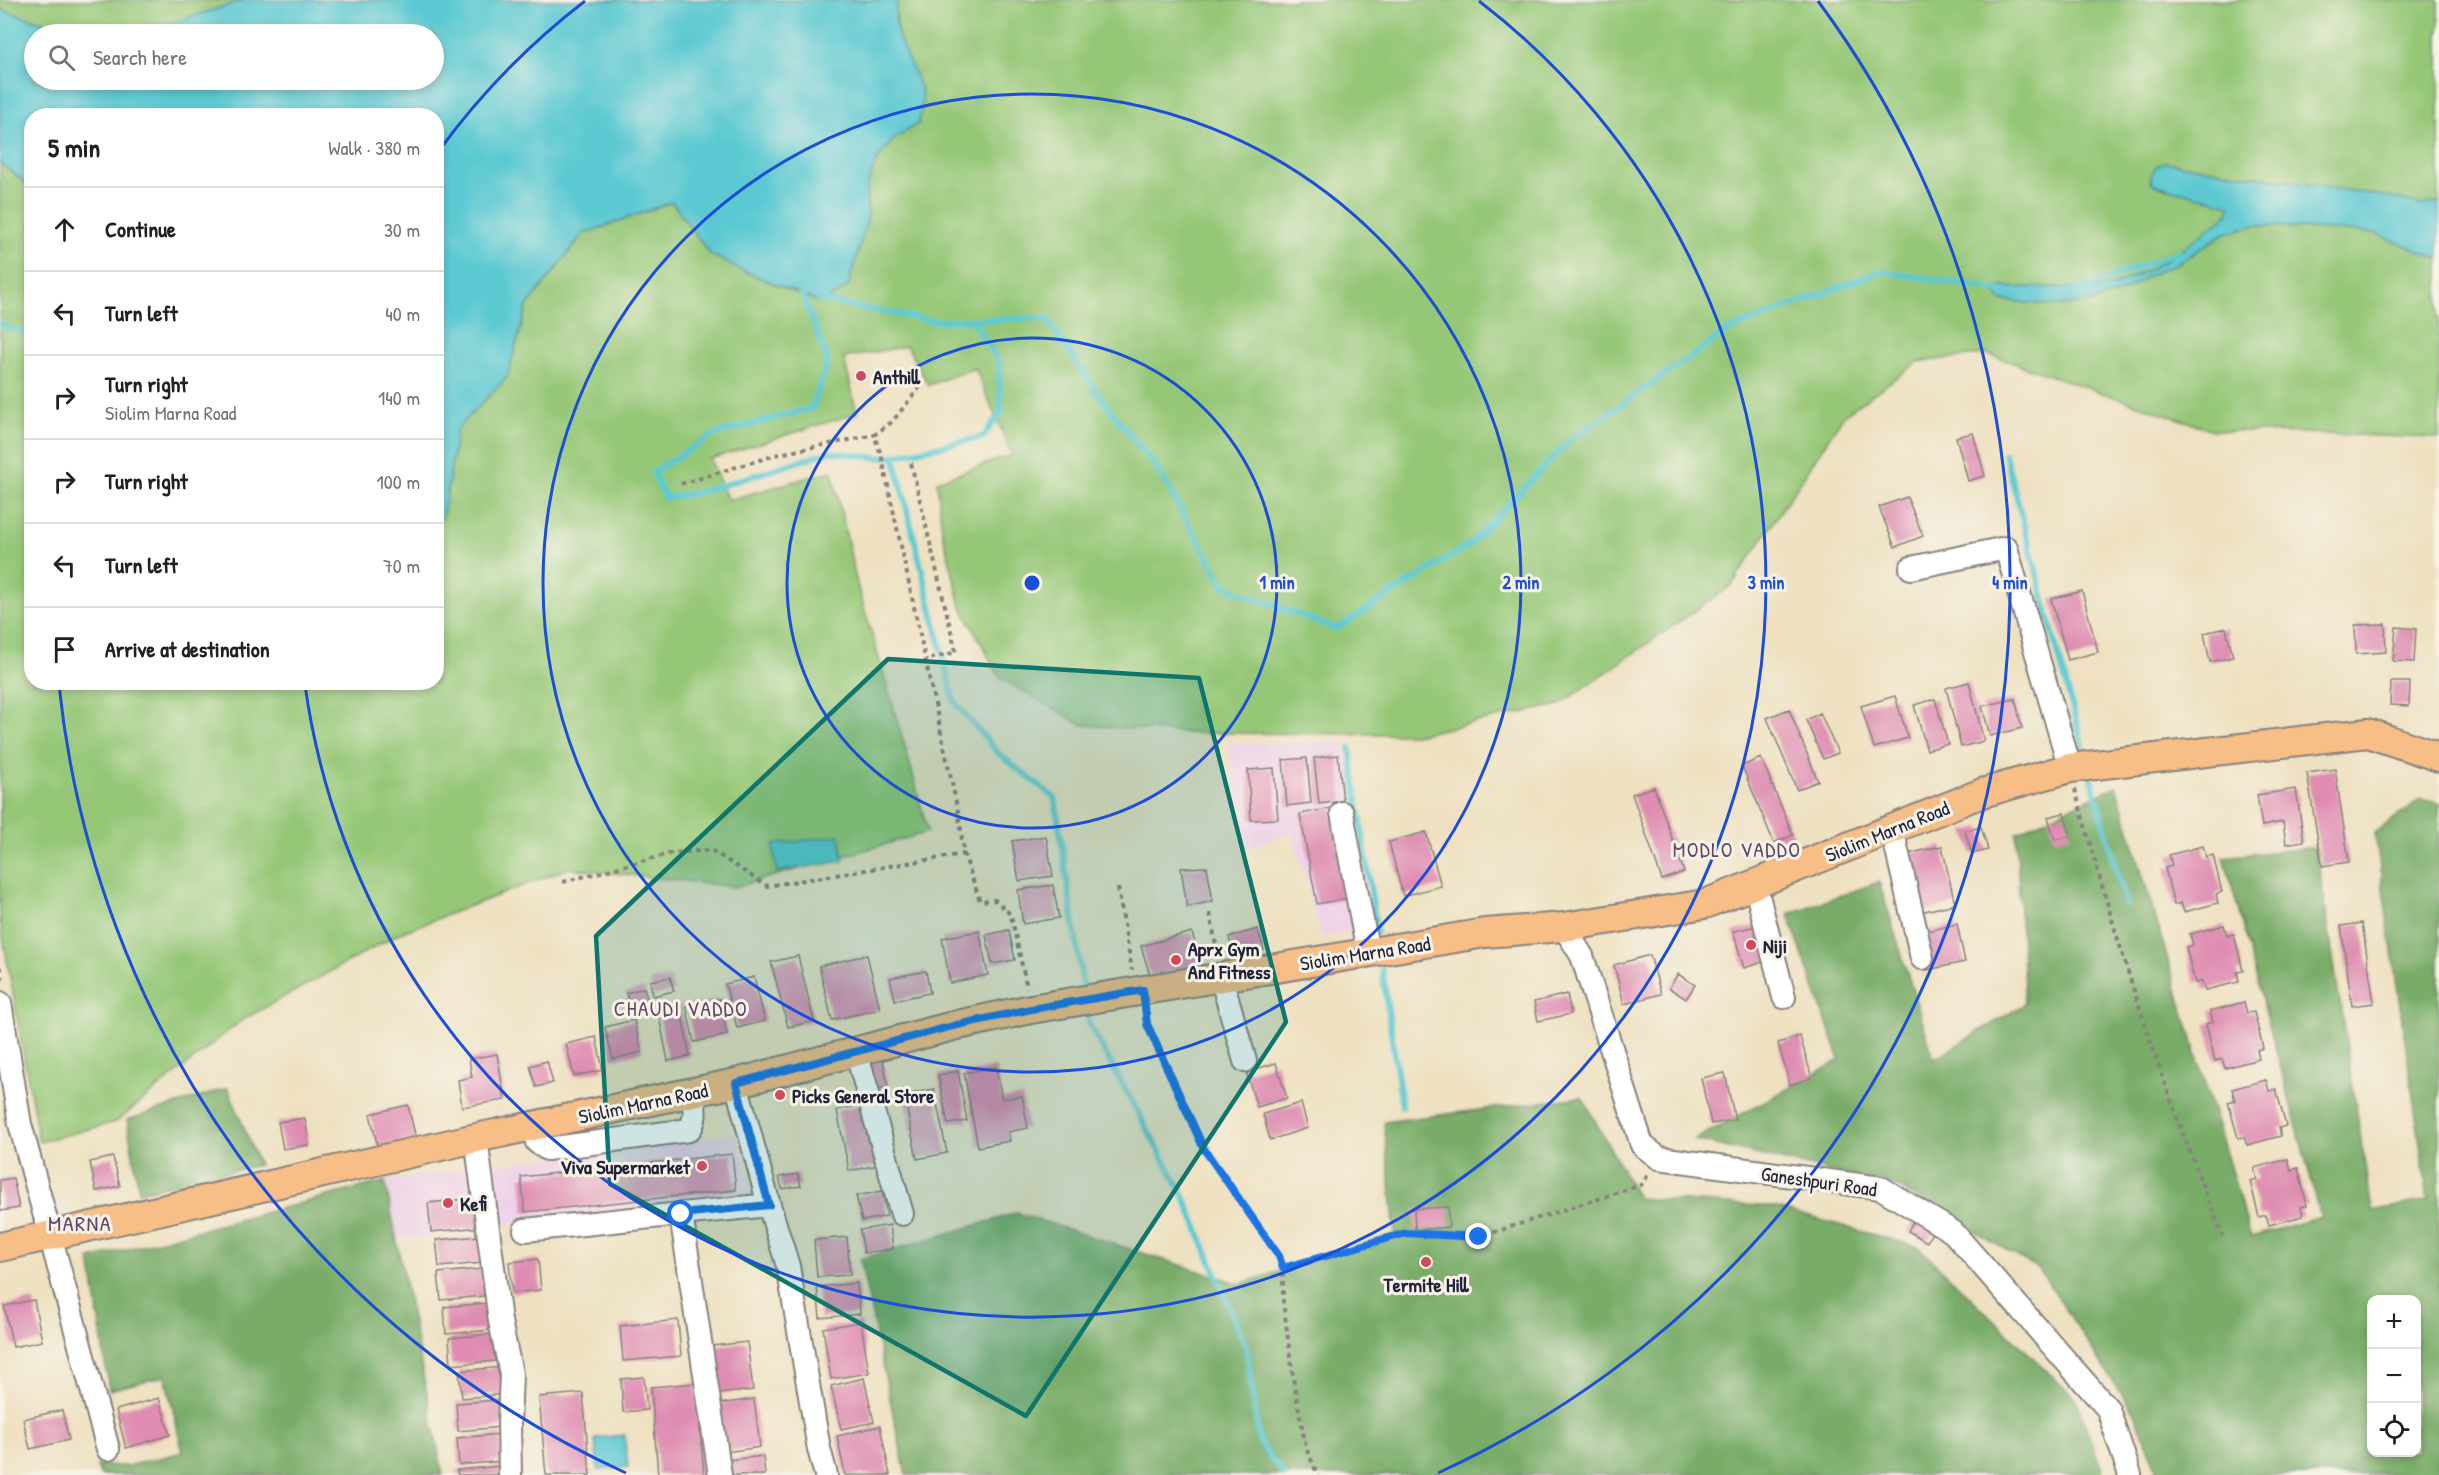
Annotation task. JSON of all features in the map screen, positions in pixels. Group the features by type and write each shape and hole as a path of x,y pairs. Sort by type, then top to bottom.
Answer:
{"main road":[{"name":"Siolim Marna Road","path":"0,1247 476,1138 736,1083 953,1026 1031,1009 1485,933 1564,927 1705,904 1982,793 2070,768 2368,733 2439,757"}],"street":[{"path":"1911,568 2006,548 2070,768"},
{"path":"1342,813 1368,953"},
{"path":"1892,829 1922,958"},
{"path":"1755,884 1784,997"},
{"path":"1564,927 1582,956 1642,1145 1659,1158"},
{"path":"1221,977 1245,1061"},
{"path":"0,1003 20,1124 48,1235 108,1449"},
{"path":"856,1052 902,1214"},
{"path":"736,1083 788,1266 819,1449 826,1475"},
{"path":"476,1138 500,1321 511,1374 510,1475"},
{"name":"Ganeshpuri Road","path":"1659,1158 1881,1188 1953,1232 2108,1409 2130,1475"},
{"path":"525,1230 769,1205"},
{"path":"681,1214 720,1475"}],"path":[{"path":"681,484 779,454 874,435 892,422 920,387"},
{"path":"874,435 882,458 926,660 959,816 964,854 980,901 995,900 1011,915 1031,1009"},
{"path":"911,463 956,652 926,660"},
{"path":"2070,768 2109,913 2187,1147 2223,1236"},
{"path":"562,882 672,853 711,850 767,886 964,854"},
{"path":"1118,888 1147,1024 1204,1149 1279,1256 1283,1268 1283,1301 1293,1384 1305,1448 1318,1475"},
{"path":"1210,913 1221,977"},
{"path":"1283,1268 1406,1233 1479,1237 1641,1185 1659,1158"}],"highlighted area":[{"path":"888,659 1199,678 1286,1022 1026,1416 610,1184 596,936"}],"shaded area":[{"path":"1344,742 1372,927 1322,937 1292,832 1247,848 1228,743"},
{"path":"735,1134 755,1193 502,1225 495,1165"},
{"path":"474,1168 483,1230 397,1239 385,1181"}],"green space":[{"path":"0,0 245,0 164,24 47,24 0,9"},
{"path":"898,0 2439,0 2439,202 2422,205 2377,195 2165,162 2155,185 2232,205 2227,215 2166,261 2116,285 2095,288 1992,287 2000,300 2061,306 2093,301 2122,292 2149,275 2176,264 2225,233 2256,225 2375,233 2439,259 2439,438 2212,430 1987,354 1918,362 1844,415 1732,585 1559,705 1420,734 1189,733 1082,725 1000,678 961,606 942,530 937,481 1012,455 975,368 928,385 907,346 844,358 857,413 710,459 728,500 832,471 857,584 928,832 735,887 569,868 400,933 242,1020 116,1122 39,1142 0,920 0,163 24,182 24,690 444,690 444,511 457,428 507,377 527,306 583,234 672,202 710,254 738,269 821,303 868,217 866,189 876,161 894,139 919,123 922,93 898,38 896,9"},
{"path":"2116,786 2251,1237 2321,1217 2224,857 2316,847 2372,1211 2428,1200 2375,833 2420,799 2439,803 2439,1475 2159,1475 2133,1411 2039,1269 1896,1186 1694,1140 1840,1060 1788,914 1879,882 1934,1059 2025,1004 2016,833"},
{"path":"228,1088 259,1165 139,1192 127,1120"},
{"path":"1582,1097 1638,1198 1774,1207 1918,1247 2075,1398 2104,1475 906,1475 860,1259 1017,1213 1240,1284 1395,1234 1384,1122"},
{"path":"385,1181 443,1475 100,1475 97,1465 127,1466 183,1452 165,1376 109,1390 90,1259"}],"water":[{"path":"245,0 898,0 896,24 898,35 921,90 922,107 919,123 894,139 876,161 866,189 868,217 848,287 821,303 739,269 710,254 672,202 583,234 527,306 507,377 457,429 444,511 444,108 24,108 24,182 0,163 0,9 47,24 24,24 24,90 444,90 444,24 164,24"},
{"path":"2165,162 2377,195 2422,205 2439,202 2439,259 2375,233 2256,225 2225,233 2176,264 2149,275 2122,292 2093,301 2061,306 2000,300 1991,287 2095,288 2116,285 2166,261 2227,215 2231,205 2155,185 2150,180 2155,167"},
{"path":"840,835 843,861 777,872 773,845"},
{"path":"624,1435 628,1467 598,1470 595,1438"}],"building":[{"path":"1973,433 1985,476 1968,481 1956,437"},
{"path":"1907,497 1923,536 1895,547 1879,507"},
{"path":"2082,591 2098,652 2068,660 2051,599"},
{"path":"2385,624 2386,652 2356,654 2355,625"},
{"path":"2396,627 2416,629 2414,662 2393,661"},
{"path":"2226,628 2233,657 2210,662 2204,633"},
{"path":"1969,682 1984,741 1961,747 1946,688"},
{"path":"2391,682 2410,682 2409,706 2390,705"},
{"path":"1895,696 1908,738 1874,748 1861,706"},
{"path":"1935,699 1948,744 1927,750 1914,705"},
{"path":"2015,699 2022,728 1990,736 1982,706"},
{"path":"1789,709 1818,781 1797,790 1767,718"},
{"path":"1820,713 1838,753 1823,759 1806,720"},
{"path":"1338,755 1343,801 1319,804 1314,758"},
{"path":"1307,758 1311,803 1287,806 1283,760"},
{"path":"1761,758 1793,835 1774,843 1742,766"},
{"path":"1274,768 1278,819 1251,820 1248,770"},
{"path":"2335,769 2349,862 2322,866 2307,773"},
{"path":"1654,787 1684,872 1662,880 1632,794"},
{"path":"2296,789 2304,841 2286,844 2283,822 2262,826 2257,795"},
{"path":"1332,808 1350,898 1317,904 1300,814"},
{"path":"2064,813 2071,836 2055,840 2048,817"},
{"path":"1981,827 1988,850 1972,854 1965,831"},
{"path":"1426,832 1441,886 1403,896 1389,842"},
{"path":"1046,836 1053,876 1019,881 1012,841"},
{"path":"1942,846 1955,904 1916,913 1903,855"},
{"path":"2203,846 2206,857 2213,855 2222,892 2216,894 2218,903 2184,912 2181,903 2174,905 2165,868 2172,866 2169,855"},
{"path":"1207,867 1213,901 1187,907 1181,868"},
{"path":"1053,885 1059,918 1023,924 1018,890"},
{"path":"2362,923 2374,1003 2352,1006 2341,926"},
{"path":"1957,924 1965,962 1927,970 1919,933"},
{"path":"2224,925 2227,936 2234,934 2243,971 2237,972 2239,982 2205,990 2202,981 2195,983 2186,947 2193,945 2190,934"},
{"path":"1757,926 1769,960 1744,968 1733,931"},
{"path":"1258,929 1264,950 1234,957 1229,937"},
{"path":"1009,930 1015,960 992,964 986,935"},
{"path":"979,931 988,975 950,983 942,938"},
{"path":"1192,932 1201,966 1151,979 1141,946"},
{"path":"867,955 880,1009 832,1020 819,966"},
{"path":"1650,955 1661,994 1624,1004 1614,965"},
{"path":"798,956 814,1021 788,1027 771,962"},
{"path":"926,971 930,993 895,1000 890,978"},
{"path":"1678,974 1695,985 1686,999 1669,988"},
{"path":"670,977 674,991 653,996 650,981"},
{"path":"754,977 765,1021 737,1028 725,984"},
{"path":"644,988 649,1005 631,1010 626,993"},
{"path":"1567,994 1571,1014 1538,1021 1534,1002"},
{"path":"720,999 727,1035 694,1042 686,1006"},
{"path":"2244,1002 2247,1013 2254,1012 2263,1048 2257,1050 2259,1059 2225,1068 2222,1059 2215,1061 2206,1024 2213,1022 2210,1011"},
{"path":"680,1006 690,1056 668,1061 658,1011"},
{"path":"634,1020 642,1052 613,1059 605,1027"},
{"path":"1800,1036 1812,1078 1790,1085 1778,1043"},
{"path":"596,1037 603,1070 574,1076 566,1044"},
{"path":"497,1054 505,1100 462,1107 458,1080 472,1077 469,1059"},
{"path":"883,1060 888,1087 873,1090 868,1063"},
{"path":"547,1061 553,1083 536,1087 530,1066"},
{"path":"1276,1063 1287,1098 1257,1107 1246,1072"},
{"path":"996,1067 1002,1099 1022,1096 1028,1128 1008,1132 1010,1141 978,1147 964,1073"},
{"path":"958,1071 967,1121 948,1124 938,1075"},
{"path":"1725,1073 1735,1120 1711,1124 1701,1078"},
{"path":"2266,1080 2269,1091 2276,1089 2286,1126 2279,1128 2281,1136 2247,1145 2244,1137 2238,1138 2228,1102 2235,1100 2232,1089"},
{"path":"934,1089 947,1153 917,1159 904,1095"},
{"path":"1301,1103 1308,1128 1270,1140 1263,1114"},
{"path":"866,1104 878,1165 849,1171 837,1110"},
{"path":"408,1105 416,1139 378,1148 370,1114"},
{"path":"305,1118 309,1145 283,1149 278,1122"},
{"path":"732,1154 736,1190 525,1212 521,1177"},
{"path":"113,1157 120,1186 96,1191 90,1162"},
{"path":"2288,1159 2291,1170 2298,1168 2307,1205 2301,1207 2303,1216 2269,1225 2266,1215 2259,1217 2250,1181 2257,1179 2254,1168"},
{"path":"798,1174 801,1186 782,1189 779,1177"},
{"path":"13,1178 19,1208 0,1211 0,1180"},
{"path":"882,1191 887,1216 862,1221 856,1196"},
{"path":"477,1198 481,1227 431,1232 428,1203"},
{"path":"1448,1207 1449,1227 1415,1230 1414,1209"},
{"path":"1915,1218 1934,1228 1927,1242 1908,1231"},
{"path":"890,1225 893,1249 864,1253 860,1230"},
{"path":"480,1236 483,1263 439,1267 436,1240"},
{"path":"847,1237 850,1275 817,1277 814,1240"},
{"path":"538,1259 541,1290 512,1293 509,1262"},
{"path":"482,1269 484,1296 441,1300 438,1273"},
{"path":"857,1283 860,1314 820,1318 817,1287"},
{"path":"34,1300 42,1341 13,1347 4,1306"},
{"path":"488,1303 490,1330 446,1334 444,1307"},
{"path":"678,1320 681,1356 623,1361 620,1326"},
{"path":"861,1322 869,1373 831,1379 823,1328"},
{"path":"493,1334 495,1361 451,1365 449,1338"},
{"path":"747,1342 753,1390 718,1394 712,1346"},
{"path":"503,1367 506,1394 462,1398 459,1371"},
{"path":"644,1377 647,1410 623,1412 621,1379"},
{"path":"864,1378 874,1422 841,1429 831,1386"},
{"path":"696,1383 704,1475 658,1475 651,1387"},
{"path":"583,1393 590,1475 546,1475 539,1397"},
{"path":"159,1398 170,1435 126,1448 116,1410"},
{"path":"754,1399 760,1447 726,1452 719,1404"},
{"path":"500,1400 502,1427 458,1431 456,1403"},
{"path":"62,1410 69,1440 30,1449 23,1419"},
{"path":"880,1426 890,1475 845,1475 837,1436"},
{"path":"501,1434 503,1461 459,1465 457,1438"},
{"path":"763,1456 765,1475 729,1475 728,1460"},
{"path":"501,1466 502,1475 458,1475 457,1470"}],"waterway":[{"path":"2074,291 2179,252"},
{"path":"819,300 933,321 1046,318 1101,398 1159,471 1224,586 1336,629 1470,544 1569,441 1729,330 1881,271 1999,290"},
{"path":"802,294 828,360 812,408 715,434 653,472 665,498 701,492 829,452 882,458 894,456 954,701 998,753 1055,798 1084,993"},
{"path":"894,456 983,437 1001,412 999,362 972,320"},
{"path":"0,324 24,333"},
{"path":"2005,454 2086,758"},
{"path":"1350,748 1377,933"},
{"path":"2090,774 2126,904"},
{"path":"1382,969 1402,1107"},
{"path":"1087,1009 1089,1024 1184,1196 1246,1347 1259,1442 1284,1475"}],"place":[{"name":"Anthill","path":"861,376"},
{"name":"Niji","path":"1751,945"},
{"name":"Aprx Gym And Fitness","path":"1176,960"},
{"name":"Picks General Store","path":"780,1095"},
{"name":"Viva Supermarket","path":"702,1166"},
{"name":"Kefi","path":"448,1203"},
{"name":"Termite Hill","path":"1426,1262"}],"district":[{"name":"MODLO VADDO","path":"1737,849"},
{"name":"CHAUDI VADDO","path":"681,1008"},
{"name":"MARNA","path":"80,1223"}],"route":[{"path":"681,1214 769,1205 736,1083 953,1026 1031,1009 1143,990 1147,1024 1204,1149 1279,1256 1283,1268 1406,1233 1479,1237"}]}
